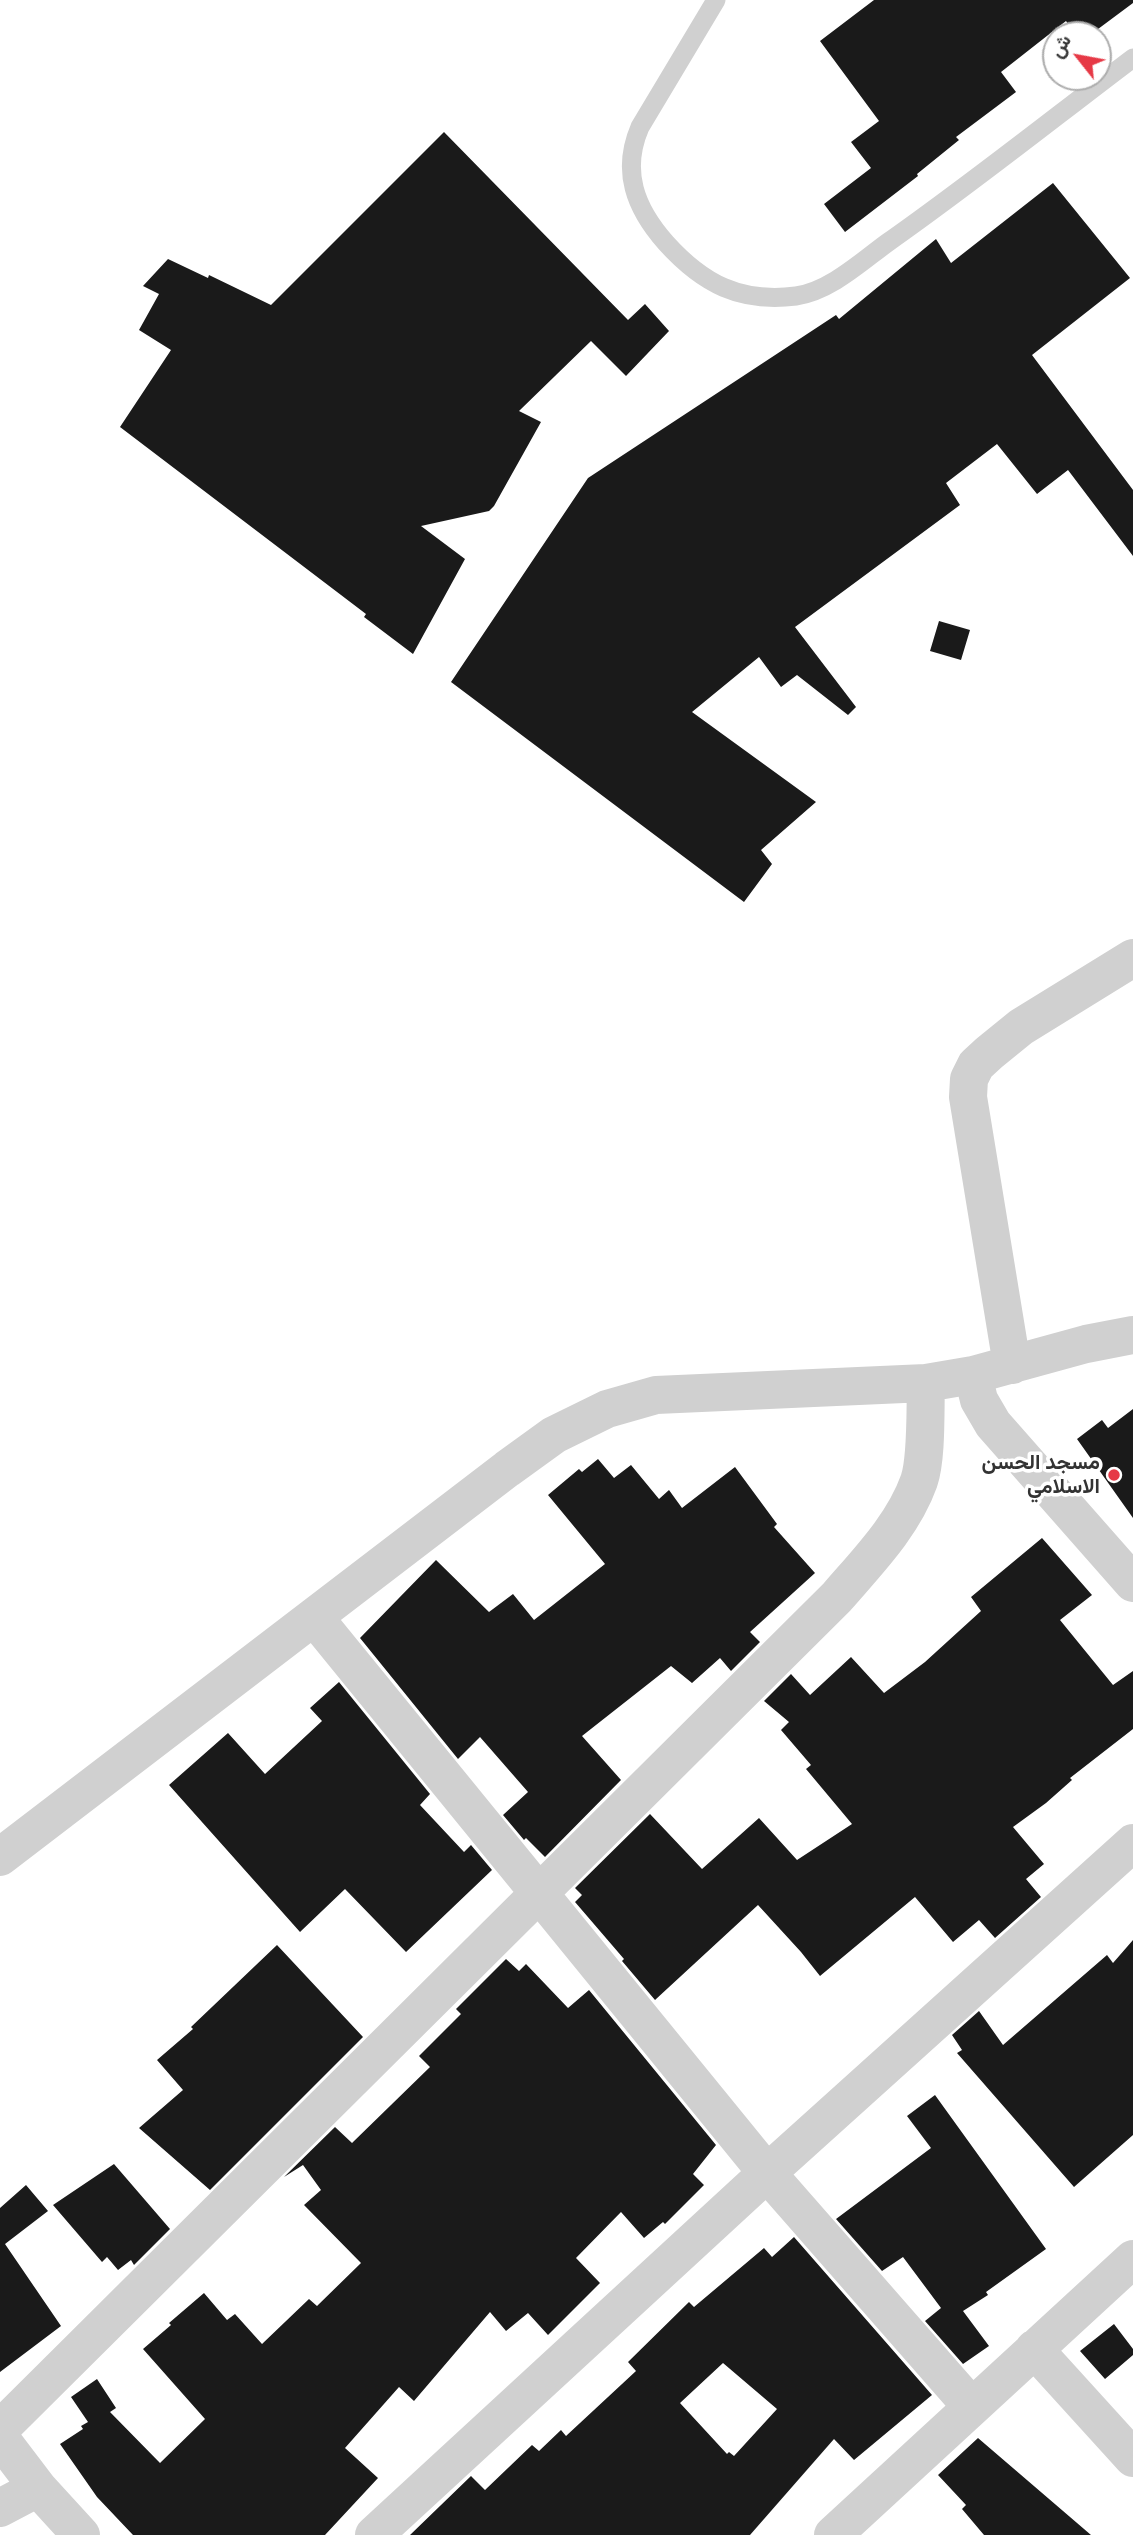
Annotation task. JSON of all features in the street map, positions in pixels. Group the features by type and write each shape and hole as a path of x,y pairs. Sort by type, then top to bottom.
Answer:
{"street":[{"path":"1012,1365 968,1097 969,1079 976,1065 1021,1027 1133,958"},
{"path":"0,1857 544,1442 607,1409 656,1395 926,1383 973,1375 1086,1344 1133,1335"},
{"path":"973,1375 979,1400 993,1424 1133,1583"},
{"path":"0,2429 837,1597 887,1537 907,1508 920,1479 926,1383"},
{"path":"314,1617 767,2173 971,2406"},
{"path":"374,2535 767,2173 1133,1843"},
{"path":"833,2535 1133,2259"},
{"path":"1034,2349 1133,2458"},
{"path":"0,2438 38,2488 81,2535"},
{"path":"0,2508 38,2488"}],"lane":[{"path":"716,0 639,127 632,145 629,171 639,204 656,231 682,261 717,286 741,295 771,298 799,296 830,284 946,202 1133,58"}],"building":[{"path":"874,0 1133,0 1133,3 1109,21 1042,21 1042,40 1001,72 1016,92 956,137 959,140 917,174 918,176 845,232 824,204 871,168 851,142 879,121 820,41"},
{"path":"444,132 628,320 645,304 669,331 626,376 591,341 519,411 541,422 494,506 489,511 421,526 465,559 413,654 364,617 366,614 120,427 171,350 139,330 159,294 143,286 168,259 208,278 209,275 271,305"},
{"path":"1053,183 1130,278 1032,355 1133,490 1133,556 1068,470 1037,494 997,444 946,483 960,505 795,627 856,707 848,715 797,675 781,687 759,657 692,712 816,802 761,850 772,864 744,902 451,682 588,478 836,315 839,319 936,239 951,263"},
{"path":"939,621 970,630 961,660 930,651"},
{"name":"مسجد الحسن الاسلامي","path":"1133,1409 1133,1518 1077,1439 1102,1420 1108,1428"},
{"path":"598,1459 614,1478 631,1465 659,1499 669,1490 682,1508 735,1467 777,1524 774,1527 815,1573 750,1632 760,1642 731,1671 720,1658 692,1683 671,1666 582,1736 621,1780 545,1857 526,1838 524,1840 503,1815 528,1792 480,1737 458,1759 360,1638 436,1560 489,1612 513,1594 534,1620 605,1564 548,1495 579,1469 582,1472"},
{"path":"1042,1538 1092,1595 1060,1620 1113,1685 1133,1671 1133,1729 1070,1778 1072,1780 1046,1803 1013,1827 1044,1864 1026,1879 1041,1897 995,1938 979,1920 953,1942 915,1897 820,1976 758,1905 655,2000 575,1902 582,1895 575,1888 650,1814 702,1869 759,1818 797,1860 852,1824 806,1769 811,1765 781,1730 789,1722 764,1701 791,1674 810,1695 851,1657 884,1693 925,1662 981,1611 971,1597"},
{"path":"339,1682 430,1794 420,1805 464,1852 471,1845 492,1870 406,1952 345,1889 300,1932 169,1785 228,1733 265,1774 322,1721 310,1708"},
{"path":"1133,1940 1133,2135 1074,2187 957,2053 962,2050 952,2035 979,2011 1003,2045 1107,1955 1113,1963"},
{"path":"277,1945 363,2037 210,2190 139,2128 183,2090 157,2060 193,2029 191,2027"},
{"path":"506,1959 519,1971 526,1964 568,2008 589,1990 716,2145 693,2174 704,2185 665,2224 663,2222 644,2238 621,2212 576,2258 600,2283 548,2335 528,2313 506,2331 490,2312 414,2401 399,2387 345,2448 378,2478 325,2535 133,2535 97,2497 60,2444 83,2429 81,2426 88,2422 71,2397 97,2379 116,2408 110,2412 160,2463 205,2419 143,2349 171,2325 169,2323 204,2293 227,2320 235,2314 262,2344 309,2299 317,2306 361,2263 304,2205 321,2190 303,2165 284,2177 335,2127 352,2143 430,2067 419,2056 461,2014 456,2009"},
{"path":"935,2095 1046,2249 986,2292 988,2295 963,2311 989,2346 963,2364 925,2321 941,2308 903,2257 882,2271 836,2219 931,2148 907,2116"},
{"path":"114,2164 170,2229 134,2265 131,2260 118,2270 107,2257 102,2262 53,2205"},
{"path":"26,2185 48,2211 5,2244 61,2326 0,2372 0,2208"},
{"path":"794,2237 932,2395 854,2460 834,2439 750,2535 410,2535 471,2476 485,2490 532,2445 539,2451 561,2430 566,2436 636,2371 628,2362 689,2302 694,2307 764,2248 772,2257","holes":["723,2363 777,2409 734,2456 729,2452 727,2454 680,2403"]},
{"path":"1114,2324 1133,2349 1133,2355 1105,2379 1080,2351"},
{"path":"978,2438 1091,2535 984,2535 962,2509 966,2505 938,2475"}],"place":[{"name":"مسجد الحسن الاسلامي","path":"1114,1475"}]}
